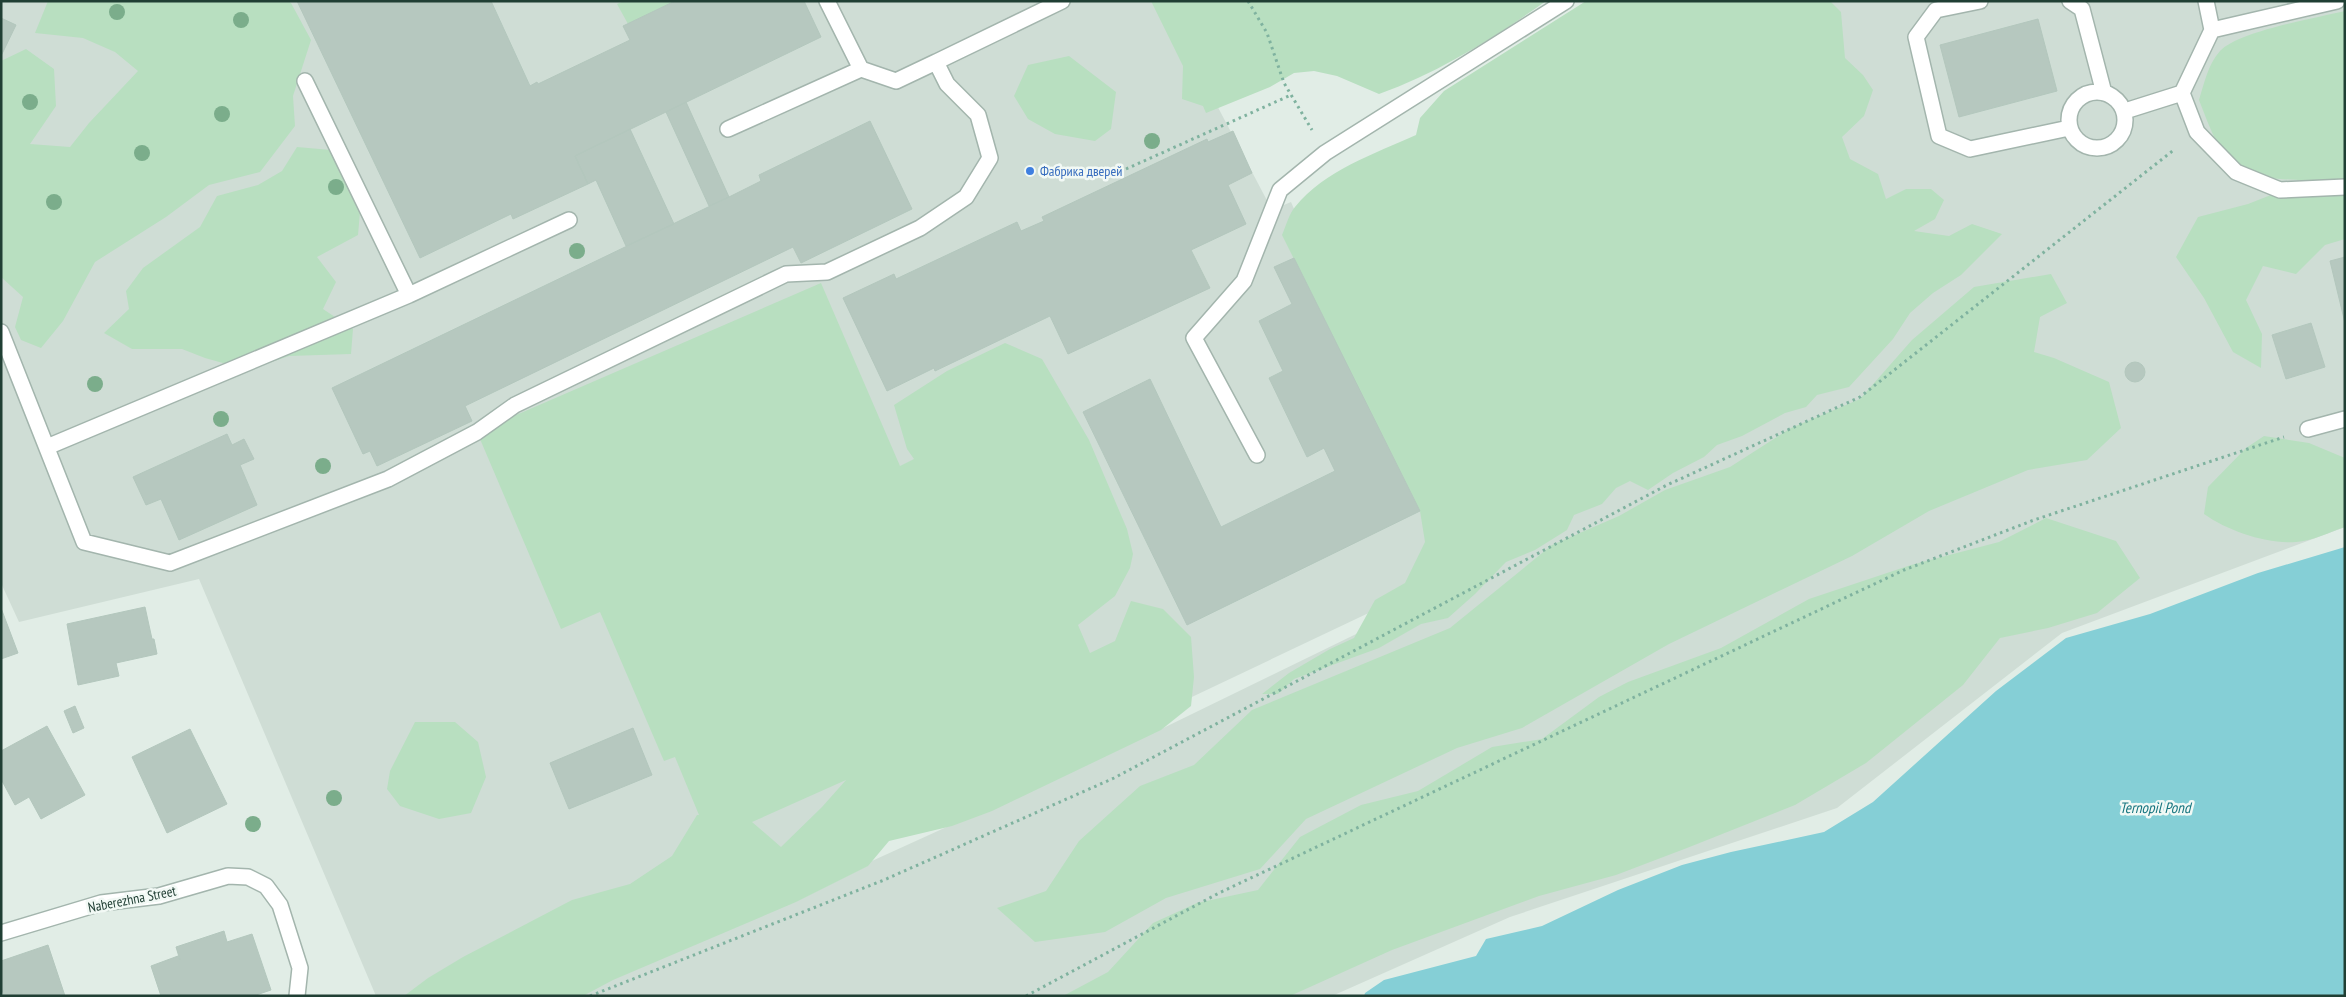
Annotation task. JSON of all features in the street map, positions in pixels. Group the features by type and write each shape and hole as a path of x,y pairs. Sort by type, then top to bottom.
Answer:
{"street":[{"path":"827,1 861,68 896,81 1062,1"},
{"path":"1257,455 1194,338 1244,281 1280,190 1325,152 1566,1"},
{"path":"1980,1 1936,10 1916,37 1939,136 1970,149 2069,128"},
{"path":"2070,1 2082,9 2104,93"},
{"path":"2125,111 2182,92 2212,30 2206,1"},
{"path":"2212,30 2337,1"},
{"path":"1,332 84,542 170,563 388,479 476,432 515,405 786,274 826,272 920,228 966,197 990,158 978,115 947,84 936,62"},
{"path":"728,129 861,68"},
{"path":"305,81 409,295"},
{"path":"2089,92 2111,94 2125,111 2122,133 2105,148 2083,145 2069,128 2071,106 2089,92"},
{"path":"2182,92 2197,132 2236,172 2280,190 2345,188"},
{"path":"47,447 409,295 568,220"},
{"path":"2308,429 2345,419"},
{"name":"Naberezhna Street","path":"1,933 101,903 159,896 228,876 248,877 266,886 280,905 300,968 297,996"}],"path":[{"path":"1248,1 1267,33 1284,83 1325,152"},
{"path":"1126,169 1291,95"},
{"path":"590,996 884,880 1114,778 1667,485 1860,397 2197,132"},
{"path":"1026,996 1220,892 1904,570 2034,520 2308,429"}],"shaded area":[{"path":"1,1 1162,1 1272,210 1291,202 1453,573 922,825 536,996 376,996 199,579 19,622 1,583"},
{"path":"1681,1 2345,1 2345,527 2062,633 1837,808 1510,917 1332,996 575,996 1151,734 1469,579"}],"green space":[{"path":"48,1 288,1 291,3 311,40 293,96 295,126 260,172 209,185 166,217 95,262 63,321 41,348 21,340 15,327 23,297 1,277 1,61 26,49 54,69 56,106 30,144 70,147 89,123 138,71 115,52 83,38 35,33"},
{"path":"624,1 675,1 628,24 617,4"},
{"path":"1151,1 1546,1 1507,28 1445,65 1379,94 1337,76 1314,71 1294,73 1270,87 1206,113 1203,106 1182,99 1183,66"},
{"path":"1586,1 1830,1 1841,12 1845,58 1863,75 1873,90 1864,116 1842,137 1850,159 1878,174 1886,199 1906,189 1931,189 1944,200 1935,219 1914,231 1949,236 1972,224 2002,234 1961,275 1933,293 1910,313 1893,339 1849,387 1817,395 1806,407 1785,413 1742,436 1717,445 1704,457 1673,473 1648,490 1630,481 1616,488 1602,504 1574,515 1567,530 1535,550 1506,562 1448,618 1421,624 1379,648 1294,679 1278,694 1262,694 1289,673 1330,649 1354,638 1375,600 1405,583 1425,542 1420,511 1282,235 1289,217 1307,194 1335,173 1367,156 1416,135 1420,118 1444,91"},
{"path":"2345,11 2345,239 2325,245 2296,274 2263,266 2246,300 2262,334 2261,368 2233,352 2204,298 2176,257 2198,217 2248,204 2306,181 2267,177 2240,167 2230,159 2215,139 2199,100 2212,62 2220,51 2230,44 2260,31"},
{"path":"1069,56 1116,92 1111,129 1095,141 1055,134 1028,119 1014,96 1028,65"},
{"path":"297,147 331,150 362,189 358,235 317,257 336,282 323,309 353,329 351,354 289,356 248,370 205,358 182,349 132,349 104,333 129,309 126,291 143,268 200,227 217,196 258,185 282,171"},
{"path":"2051,274 2067,303 2040,317 2034,352 2054,358 2109,382 2121,428 2087,460 2028,470 1929,511 1852,556 1669,644 1522,728 1457,748 1306,819 1260,869 1166,898 1105,932 1035,942 997,908 1046,891 1079,841 1140,786 1194,765 1252,710 1450,628 1552,545 1619,516 1665,490 1730,467 1791,428 1860,399 1912,340 1974,287"},
{"path":"821,283 900,466 914,459 907,449 894,405 947,371 1005,343 1042,359 1089,440 1127,529 1133,554 1130,568 1115,596 1078,625 1090,653 1115,641 1131,601 1163,609 1191,637 1194,677 1191,706 1161,730 992,811 952,826 889,841 868,866 796,902 613,980 583,996 404,996 428,978 463,957 572,900 630,884 672,856 697,815 699,815 675,757 664,761 600,612 561,629 477,432","holes":["846,780 822,807 781,847 752,822"]},
{"path":"2264,436 2309,443 2345,458 2345,527 2308,540 2296,542 2272,541 2236,531 2204,514 2208,487 2246,448"},
{"path":"2046,518 2116,541 2140,578 2097,613 2048,628 2000,638 1963,685 1866,763 1795,805 1616,875 1539,896 1392,950 1290,996 1063,996 1108,972 1153,923 1197,903 1258,890 1300,837 1361,805 1418,791 1492,747 1542,739 1599,697 1628,682 1721,648 1809,599 1911,565 1999,542"},
{"path":"415,722 455,722 478,742 486,777 471,813 439,819 400,806 387,789 390,771"}],"water":[{"name":"Ternopil Pond","path":"2345,547 2345,996 1364,996 1365,993 1384,980 1476,956 1486,939 1542,926 1618,890 1682,865 1731,852 1824,832 1873,802 1996,691 2066,638 2150,614 2258,573"}],"building":[{"path":"297,1 491,1 530,86 537,82 538,84 630,40 623,26 675,1 804,1 821,37 575,156 588,184 513,219 511,214 420,258"},
{"path":"1,18 16,25 1,56"},
{"path":"2038,19 2057,91 1959,117 1940,45"},
{"path":"686,102 729,197 709,206 666,112"},
{"path":"870,121 912,209 801,263 793,247 465,406 472,421 377,466 370,451 363,454 332,388 729,197 761,181 759,175"},
{"path":"630,129 674,224 626,246 596,180 588,184 575,156"},
{"path":"1233,131 1252,173 1228,185 1246,224 1191,250 1210,288 1068,354 1050,316 935,371 934,368 887,391 843,298 894,274 896,279 1017,222 1021,231 1044,221 1042,217 1207,139 1208,142"},
{"path":"2345,257 2345,323 2330,261"},
{"path":"1294,258 1420,511 1187,625 1083,412 1150,379 1221,527 1335,471 1324,448 1307,457 1269,378 1283,371 1259,321 1292,304 1274,267"},
{"path":"2311,323 2325,367 2286,379 2272,335"},
{"path":"2135,362 2142,365 2145,372 2142,379 2135,382 2128,379 2125,372 2128,365"},
{"path":"227,434 232,445 244,439 254,459 240,465 257,505 179,540 161,499 146,505 133,477"},
{"path":"145,607 157,654 116,663 119,676 78,685 67,624"},
{"path":"1,608 18,653 1,659"},
{"path":"75,706 84,728 73,733 64,711"},
{"path":"47,726 85,795 41,819 29,797 15,805 1,779 1,751"},
{"path":"633,728 652,775 569,809 550,763"},
{"path":"190,729 227,804 167,833 132,757"},
{"path":"224,931 227,942 252,934 271,990 253,996 161,996 151,966 178,956 180,960 176,947"},
{"path":"48,945 65,996 4,996 1,987 1,961"}],"place":[{"name":"Фабрика дверей","path":"1030,171"}]}
